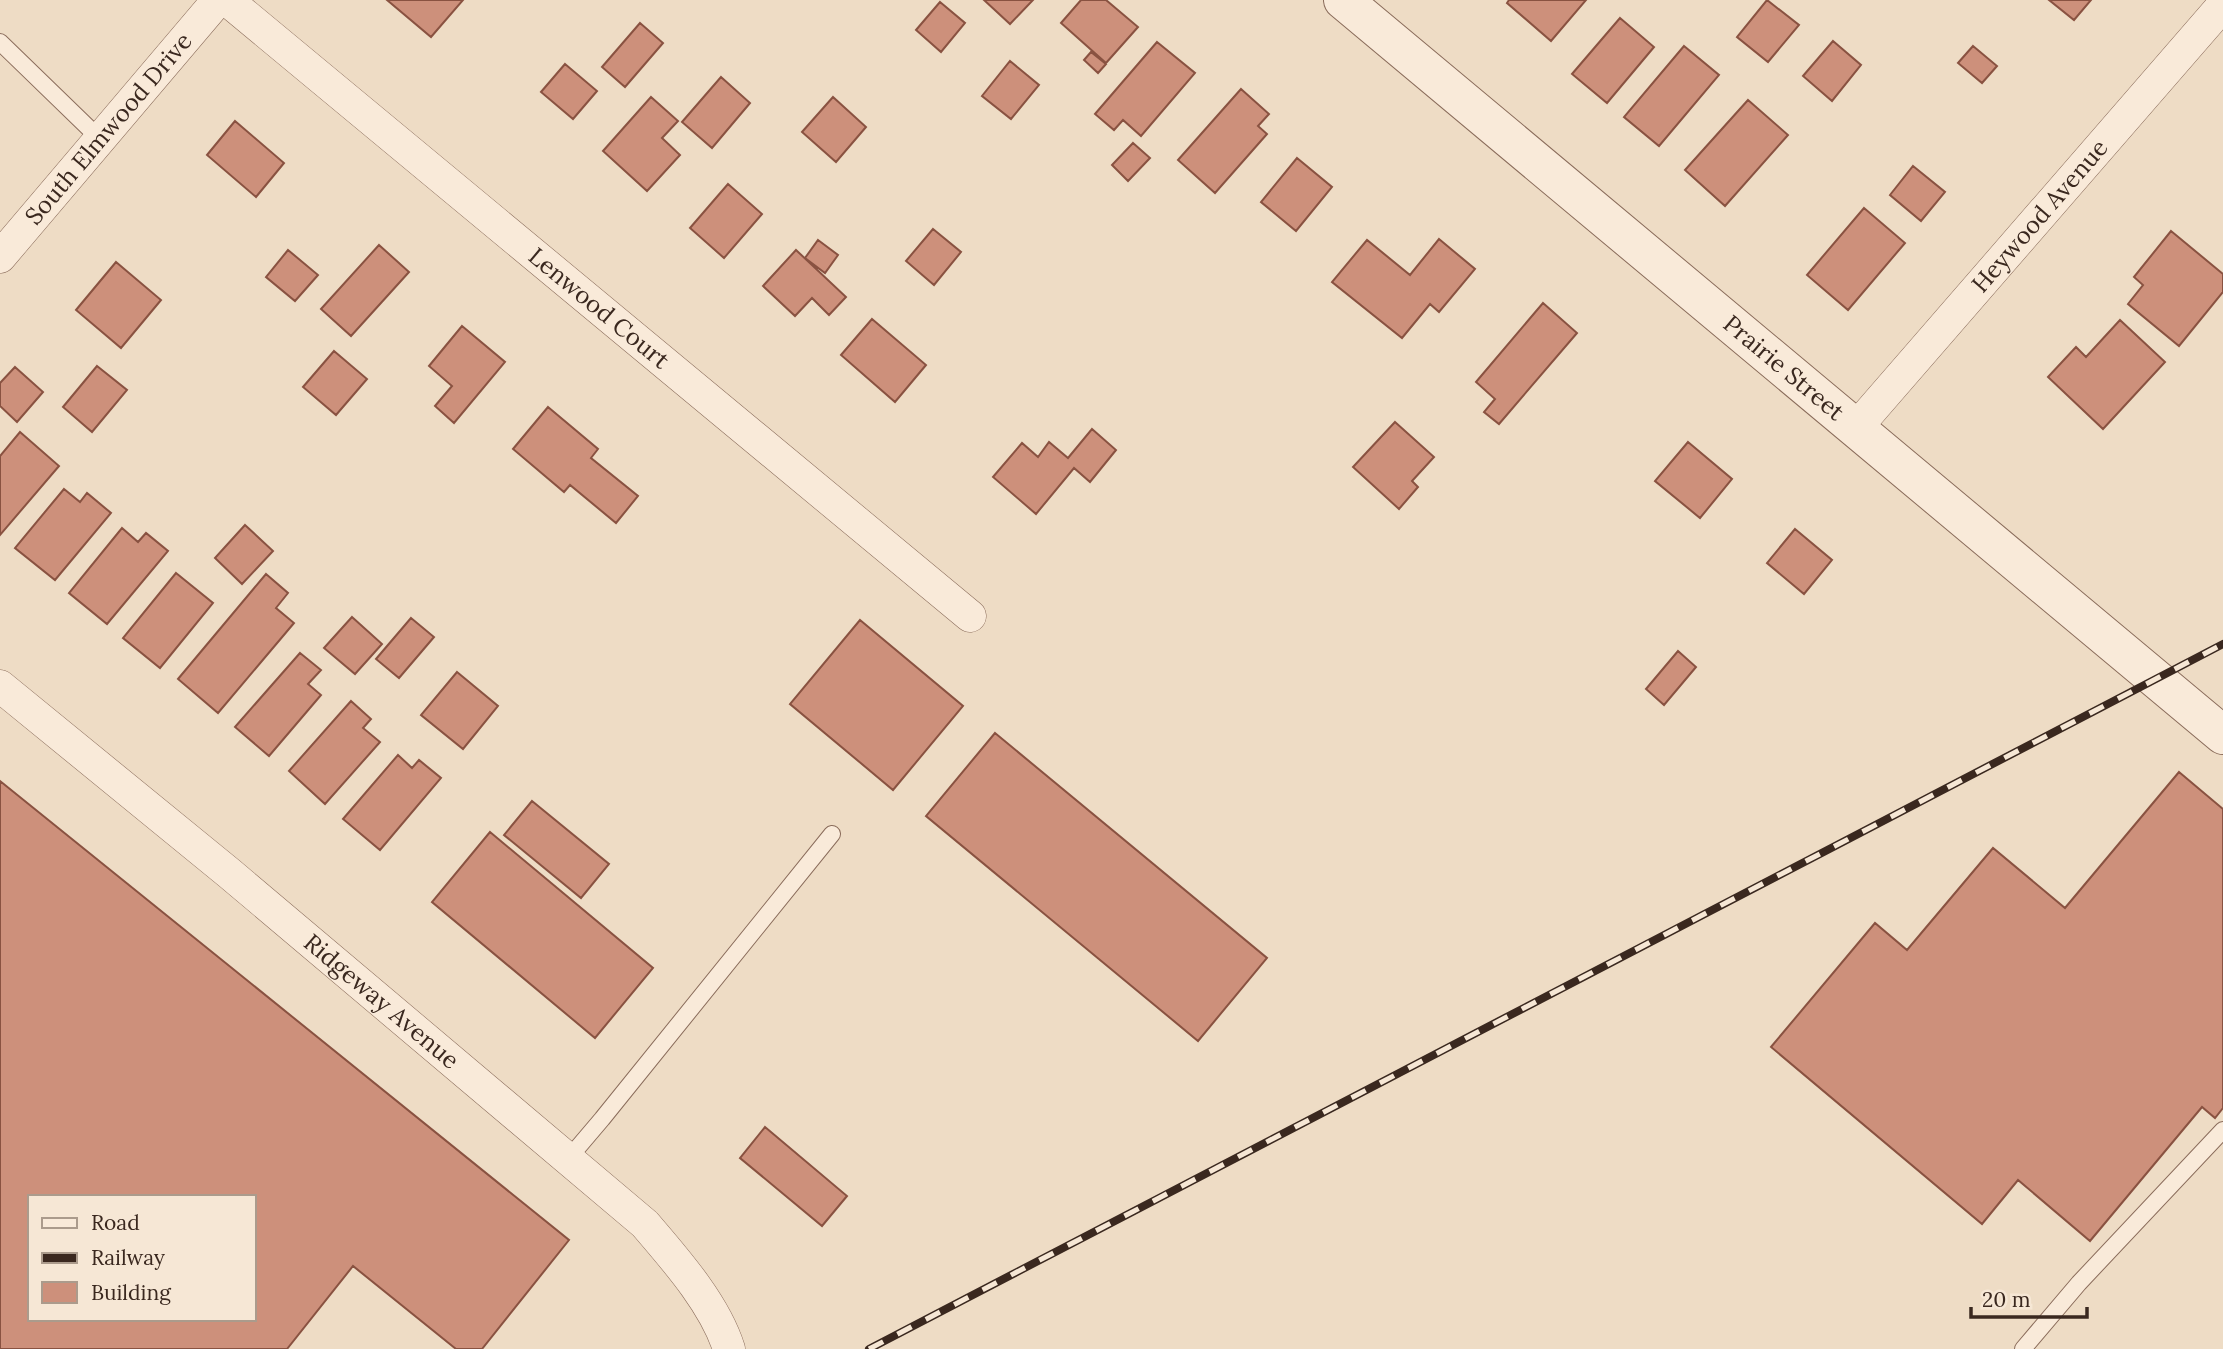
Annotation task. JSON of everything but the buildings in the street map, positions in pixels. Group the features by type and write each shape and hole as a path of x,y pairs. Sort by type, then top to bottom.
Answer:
{"street":[{"name":"South Elmwood Drive","path":"0,257 218,0"},
{"name":"Lenwood Court","path":"227,0 970,616"},
{"name":"Prairie Street","path":"1343,0 2223,735"},
{"name":"Heywood Avenue","path":"1855,429 2223,5"},
{"name":"Ridgeway Avenue","path":"0,686 229,873 645,1224 683,1268 717,1322 725,1347"}],"lane":[{"path":"0,42 100,139"},
{"path":"568,1158 611,1109 832,834"},
{"path":"2023,1349 2079,1283 2223,1130"}],"railway":[{"path":"869,1349 2223,644"}]}
